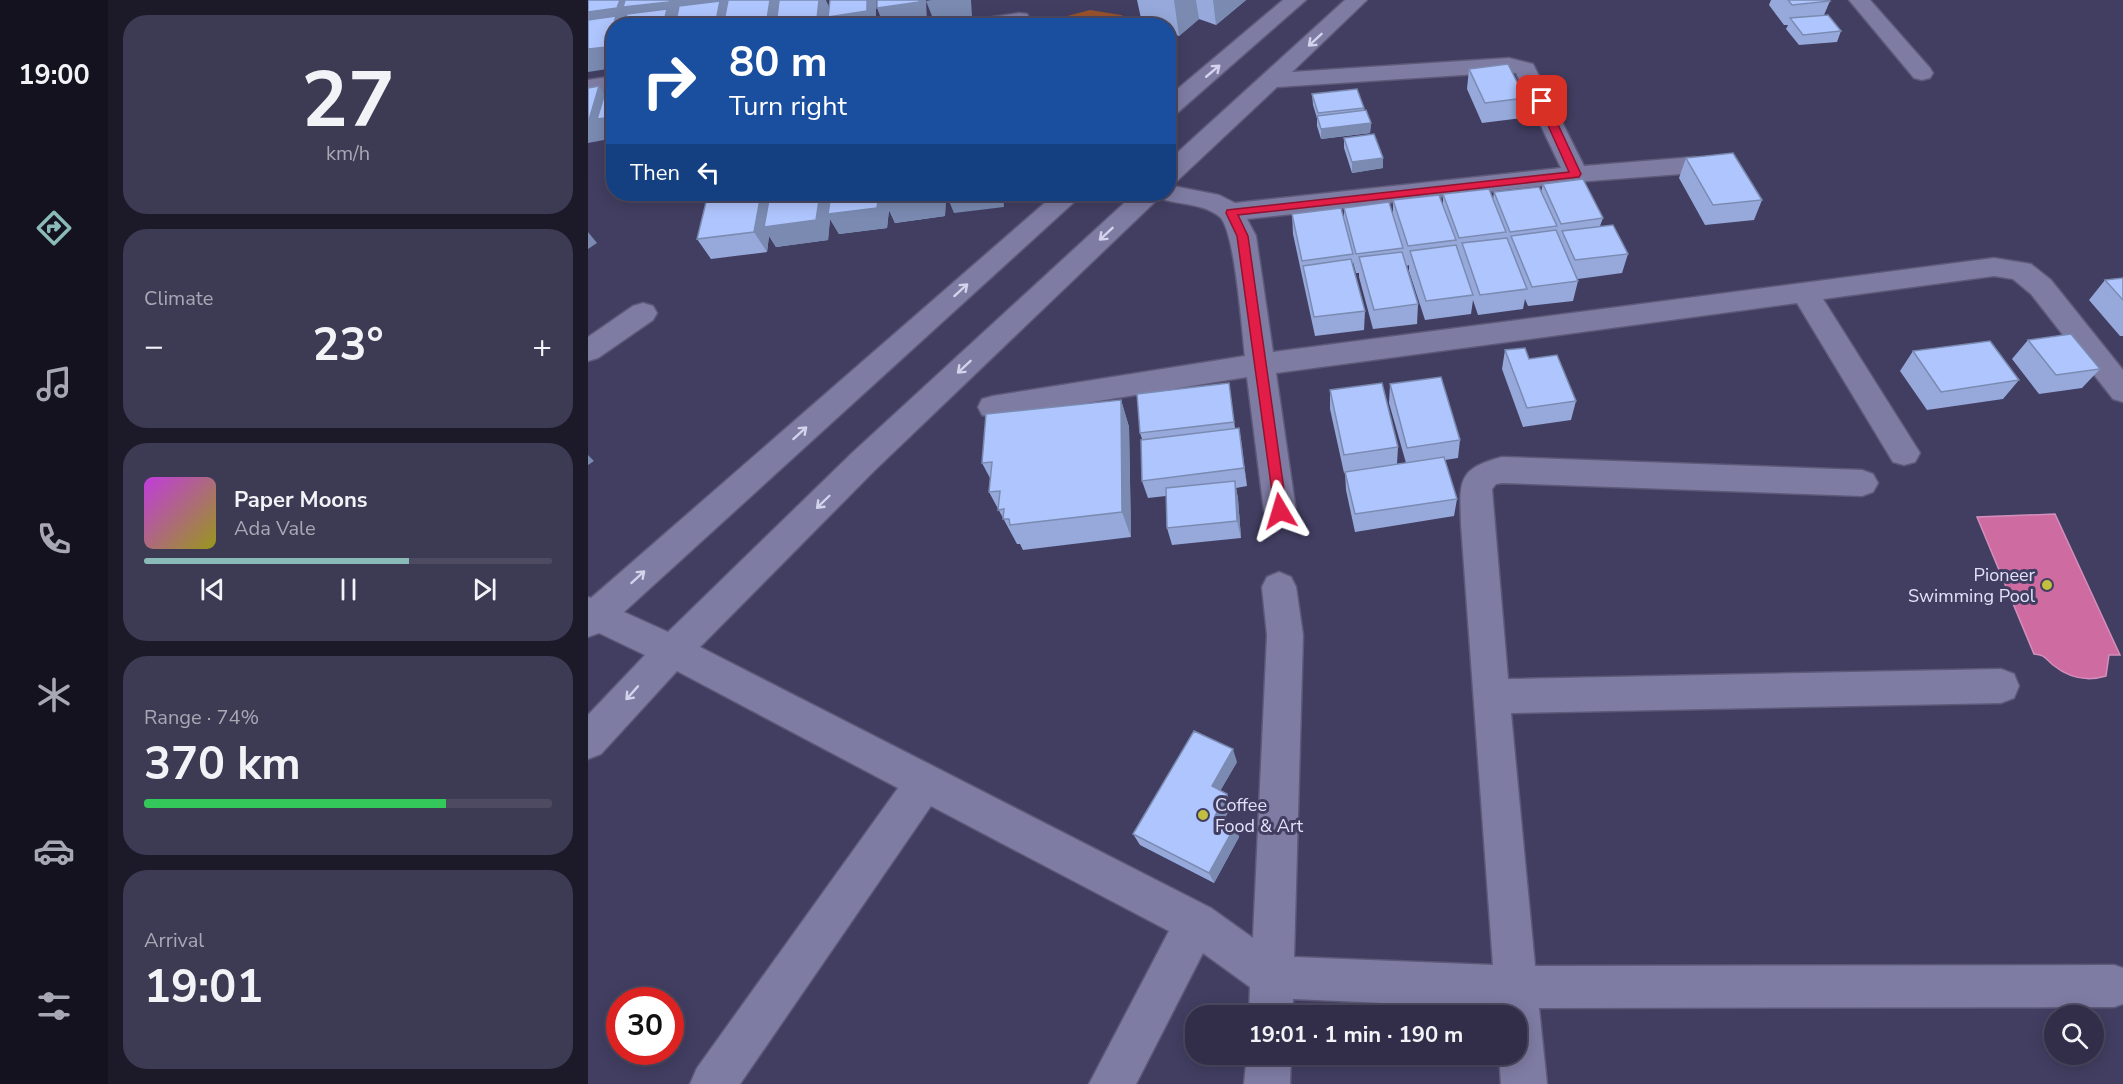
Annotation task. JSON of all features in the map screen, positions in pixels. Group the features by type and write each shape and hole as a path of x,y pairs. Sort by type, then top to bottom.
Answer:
{"street":[{"path":"987,18 988,0"},
{"path":"1176,102 1296,0"},
{"path":"1176,168 1357,0"},
{"path":"1859,0 1922,73"},
{"path":"1273,80 1509,65 1525,69 1576,174"},
{"path":"588,87 606,84"},
{"path":"1231,213 1576,174 1694,165"},
{"path":"1176,195 1210,201 1231,213 1243,236 1280,511"},
{"path":"1062,201 590,617 671,650 1196,923 1272,996 1517,987 2114,986"},
{"path":"588,741 671,650 884,443 1142,201"},
{"path":"993,407 1261,364 1994,267 2021,272 2041,287 2123,391"},
{"path":"1804,291 1904,453"},
{"path":"588,351 643,313"},
{"path":"1524,1084 1477,524 1476,486 1485,474 1502,470 1862,483"},
{"path":"1272,996 1285,636 1279,587"},
{"path":"1493,696 2001,686"},
{"path":"713,1084 925,782"},
{"path":"1112,1084 1196,923"},
{"path":"1268,1084 1269,1065"}],"shaded area":[{"path":"1090,10 1127,18 1060,18"},
{"name":"Pioneer Swimming Pool","path":"2055,514 2120,655 2109,655 2106,676 2092,679 2078,678 2059,669 2043,656 2034,654 1977,517"}],"building":[{"path":"588,0 620,0 617,8 588,12"},
{"path":"625,0 670,0 669,2 623,7"},
{"path":"728,0 770,0 767,18 725,18"},
{"path":"779,0 819,0 817,18 777,18"},
{"path":"830,0 867,0 867,11 828,17"},
{"path":"877,0 919,0 919,2 877,8"},
{"path":"1788,0 1829,0 1830,1 1792,5"},
{"path":"720,1 717,18 677,18 679,6"},
{"path":"667,9 665,18 626,18 627,14"},
{"path":"1828,15 1841,31 1803,35 1790,18"},
{"path":"616,16 615,18 606,18 606,47 588,49 588,20"},
{"path":"1508,64 1525,98 1485,103 1469,69"},
{"path":"599,86 589,120 588,120 588,88"},
{"path":"1357,89 1364,108 1318,113 1312,94"},
{"path":"606,90 606,118 597,119"},
{"path":"1366,110 1371,123 1321,129 1317,116"},
{"path":"1374,134 1383,158 1352,162 1344,138"},
{"path":"1733,153 1762,200 1713,205 1686,158"},
{"path":"1583,179 1603,218 1561,224 1543,184"},
{"path":"1539,187 1557,226 1510,232 1494,192"},
{"path":"1489,189 1506,232 1459,238 1443,194"},
{"path":"1439,195 1456,240 1408,246 1393,200"},
{"path":"706,201 760,201 754,232 697,239"},
{"path":"769,201 819,201 816,220 764,227"},
{"path":"830,201 878,201 877,208 828,214"},
{"path":"1389,202 1403,248 1356,254 1344,208"},
{"path":"1341,208 1353,254 1302,261 1292,214"},
{"path":"1613,225 1628,254 1575,260 1562,231"},
{"path":"1556,230 1578,281 1532,287 1511,236"},
{"path":"1507,238 1527,289 1480,295 1462,243"},
{"path":"1456,245 1473,295 1426,301 1410,251"},
{"path":"1402,252 1418,304 1374,310 1359,257"},
{"path":"1351,259 1365,311 1314,317 1303,266"},
{"path":"2123,278 2123,300 2105,280"},
{"path":"2071,334 2100,369 2056,375 2028,340"},
{"path":"1990,341 2019,380 1941,392 1913,351"},
{"path":"1525,348 1529,359 1557,355 1576,401 1527,408 1505,350"},
{"path":"1441,377 1460,440 1407,448 1390,384"},
{"path":"1229,383 1234,422 1140,433 1137,394"},
{"path":"1382,383 1398,447 1344,455 1330,390"},
{"path":"1121,400 1122,512 1010,525 1009,519 1003,519 1004,509 998,510 1000,491 989,492 992,462 982,463 986,414"},
{"path":"1239,428 1244,468 1142,481 1141,440"},
{"path":"1444,457 1457,499 1355,514 1345,472"},
{"path":"1235,481 1237,521 1167,528 1166,488"},
{"path":"1194,731 1233,749 1212,786 1227,794 1215,816 1235,826 1209,873 1133,834"}],"place":[{"name":"Pioneer Swimming Pool","path":"2047,585"},
{"name":"Coffee Food & Art","path":"1203,815"}],"route":[{"path":"1280,511 1243,236 1231,213 1576,174 1542,101"}]}
